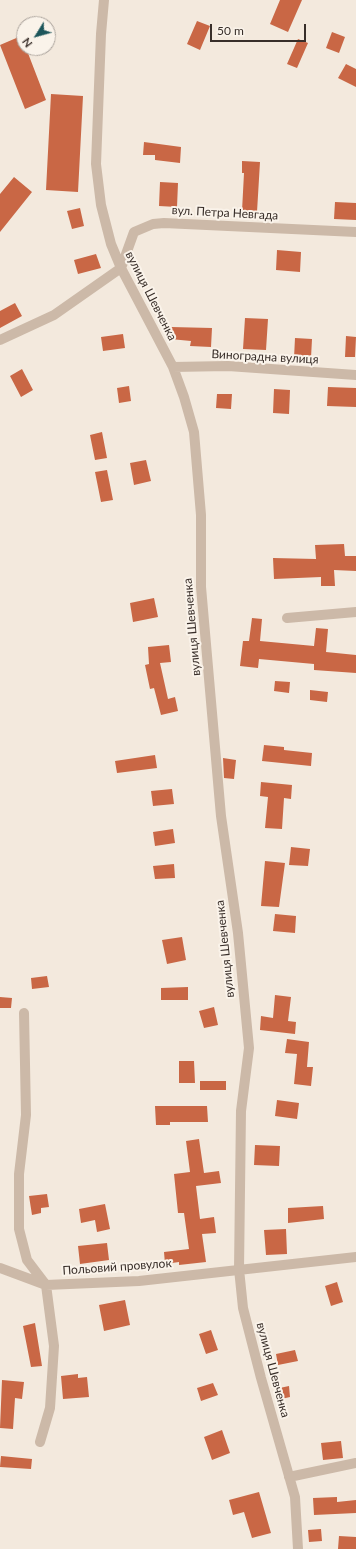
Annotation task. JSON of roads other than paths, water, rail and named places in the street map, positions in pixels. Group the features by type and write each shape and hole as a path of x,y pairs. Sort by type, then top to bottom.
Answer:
{"street":[{"name":"вулиця Шевченка","path":"104,0 101,34 96,164 100,205 111,244 121,268 173,367 194,432 201,515 201,587 221,816 238,933 249,1048 241,1111 239,1269 245,1315 295,1497 298,1549"},
{"name":"вул. Петра Невгада","path":"121,268 134,232 153,224 164,222 356,232"},
{"path":"0,340 54,315 121,268"},
{"name":"Виноградна вулиця","path":"173,367 228,366 356,375"},
{"path":"287,618 356,612"},
{"path":"24,1013 26,1115 19,1174 19,1229 27,1260 46,1285 54,1346 50,1408 40,1442"},
{"path":"239,1269 356,1257"},
{"name":"Польовий провулок","path":"0,1268 46,1285 139,1281 239,1269"},
{"path":"289,1477 356,1463"}]}
